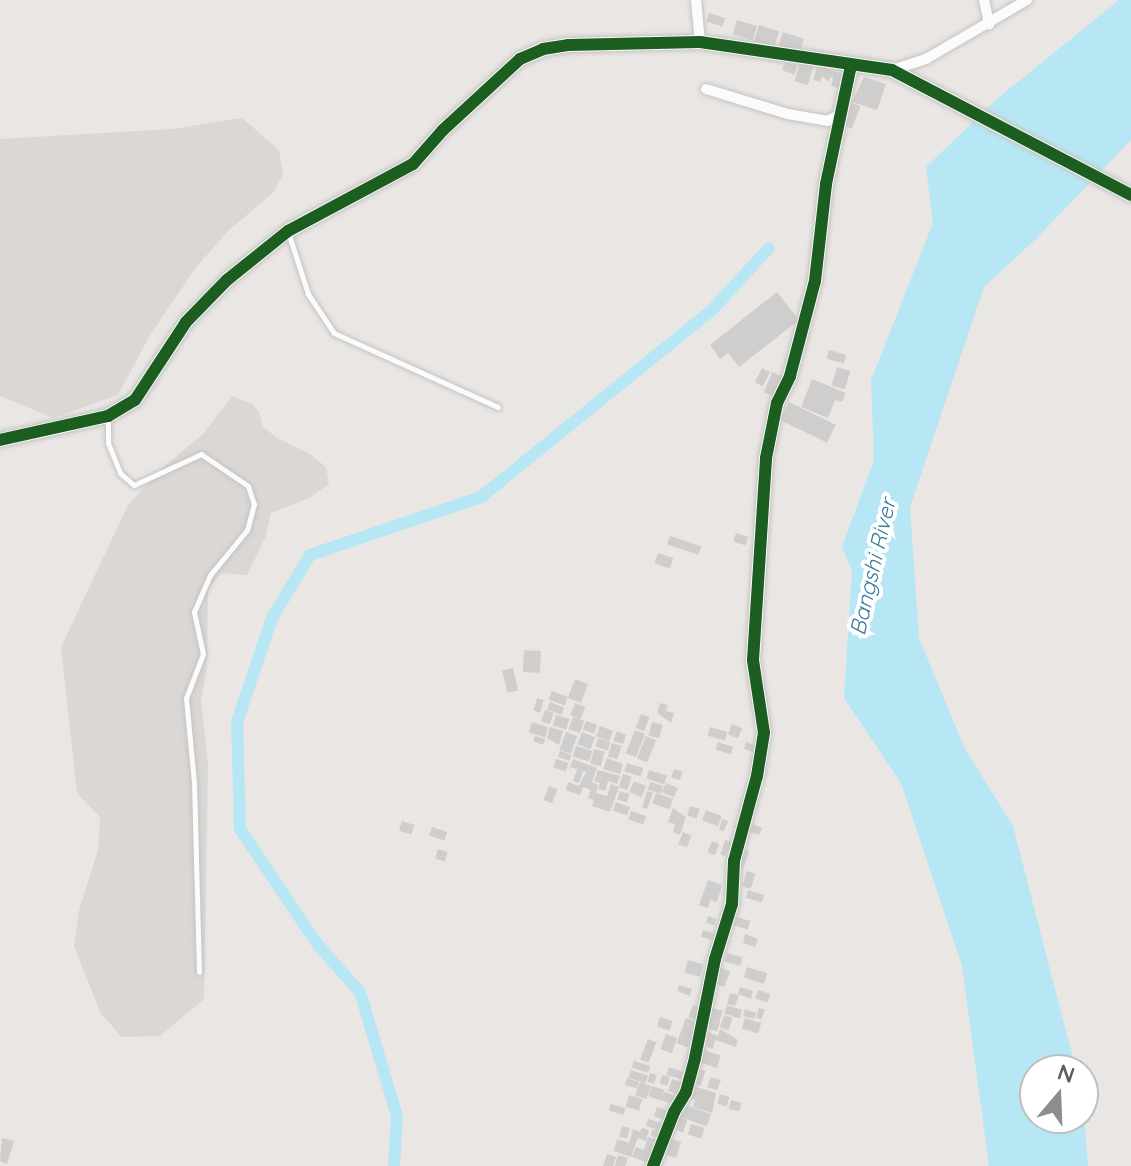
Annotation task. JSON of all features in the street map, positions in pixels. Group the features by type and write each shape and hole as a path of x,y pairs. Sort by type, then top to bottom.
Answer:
{"street":[{"path":"696,0 700,42"},
{"path":"984,0 989,24"},
{"path":"892,70 926,59 1027,0"},
{"path":"0,440 108,416 135,400 186,322 227,280 288,231 413,164 443,130 520,59 568,45 700,42 892,70 1131,195"},
{"path":"653,1166 674,1112 686,1092 715,959 732,904 734,861 757,776 764,733 753,660 763,486 777,403 790,376 815,281 839,115 851,65"},
{"path":"706,89 788,114 827,121 839,115"}],"lane":[{"path":"288,231 308,294 334,333 498,407"},
{"path":"108,416 108,443 120,473 134,485 201,454 248,486 254,504 247,530 210,575 194,612 203,654 186,698 194,782 199,972"}],"shaded area":[{"path":"242,118 279,150 283,175 273,193 228,231 197,266 150,335 118,395 53,418 0,396 0,139 172,129"},
{"path":"232,396 252,404 259,412 263,427 277,438 310,454 326,467 329,484 309,498 271,513 265,538 247,575 221,573 208,590 207,668 201,699 208,764 204,999 160,1036 122,1037 101,1014 74,946 79,911 98,850 100,817 77,793 61,647 128,505 159,471 203,434"}],"water":[{"name":"Bangshi River","path":"1119,0 1131,0 1131,140 1036,239 984,287 910,507 919,638 965,749 1013,826 1072,1054 1019,1054 1019,1134 1086,1134 1088,1166 989,1166 962,966 901,783 844,698 852,571 842,547 874,460 871,380 933,223 926,167 998,98"}],"building":[{"path":"709,13 725,18 723,27 706,22"},
{"path":"737,20 757,26 753,40 733,34"},
{"path":"759,25 779,31 774,47 754,41"},
{"path":"783,32 804,39 800,52 779,45"},
{"path":"785,62 797,66 795,75 782,71"},
{"path":"800,63 813,67 808,85 794,81"},
{"path":"817,66 843,74 838,88 831,86 833,78 830,77 829,82 822,76 820,82 813,80"},
{"path":"864,77 886,84 877,110 852,102"},
{"path":"852,103 860,106 852,129 843,125"},
{"path":"777,292 799,320 739,367 728,353 720,359 710,345"},
{"path":"829,350 846,355 844,364 827,359"},
{"path":"837,367 850,371 845,389 831,385"},
{"path":"762,368 770,372 763,386 755,382"},
{"path":"772,372 782,376 774,397 764,392"},
{"path":"812,379 846,393 842,402 835,400 828,418 801,407"},
{"path":"789,402 836,425 827,443 780,420"},
{"path":"736,533 748,537 746,546 733,542"},
{"path":"670,536 701,546 699,555 667,545"},
{"path":"658,553 673,558 670,568 655,563"},
{"path":"524,650 541,651 540,673 523,672"},
{"path":"513,668 518,690 507,693 502,670"},
{"path":"575,679 588,684 581,703 568,698"},
{"path":"552,691 568,697 565,705 549,699"},
{"path":"537,698 544,700 540,712 533,710"},
{"path":"550,702 564,707 561,715 547,710"},
{"path":"575,703 585,707 580,719 570,715"},
{"path":"660,703 668,705 666,711 674,713 671,723 657,713"},
{"path":"545,710 554,713 550,724 541,721"},
{"path":"641,714 649,717 644,731 636,728"},
{"path":"556,715 569,719 566,730 553,726"},
{"path":"573,717 584,721 580,733 569,729"},
{"path":"586,721 597,725 594,734 583,729"},
{"path":"532,722 548,727 545,737 529,733"},
{"path":"652,722 663,725 659,738 648,736"},
{"path":"732,724 742,728 738,738 728,734"},
{"path":"600,726 613,731 609,741 596,736"},
{"path":"550,727 563,731 559,745 547,738"},
{"path":"710,727 727,732 725,741 708,736"},
{"path":"635,730 645,734 636,757 626,753"},
{"path":"617,731 626,735 623,744 613,741"},
{"path":"566,732 577,736 571,754 560,750"},
{"path":"582,732 595,737 590,749 577,744"},
{"path":"535,736 545,739 543,745 533,741"},
{"path":"646,736 656,740 647,762 637,758"},
{"path":"598,738 610,742 608,751 595,747"},
{"path":"718,742 733,747 731,755 716,750"},
{"path":"746,742 758,747 756,753 744,749"},
{"path":"612,743 622,746 617,759 608,756"},
{"path":"576,746 592,751 589,761 573,757"},
{"path":"594,749 605,752 601,766 590,763"},
{"path":"560,751 571,755 569,761 558,757"},
{"path":"607,758 623,764 620,774 603,769"},
{"path":"556,759 568,763 566,772 553,768"},
{"path":"573,759 597,768 592,782 598,785 596,793 607,796 611,784 619,787 610,812 592,806 594,800 588,798 591,790 583,787 580,795 566,790 568,782 579,786 586,772 583,771 579,783 573,781 577,769 570,767"},
{"path":"627,763 643,768 641,777 624,772"},
{"path":"674,769 683,772 680,780 671,778"},
{"path":"598,770 620,776 617,784 608,781 605,791 598,789 600,783 594,781"},
{"path":"649,770 667,776 664,784 646,779"},
{"path":"623,774 632,777 627,790 619,787"},
{"path":"634,781 646,786 641,797 629,792"},
{"path":"650,782 663,786 661,794 648,790"},
{"path":"666,783 678,788 674,797 662,792"},
{"path":"549,786 557,789 552,803 544,800"},
{"path":"620,791 630,794 627,803 617,800"},
{"path":"647,791 653,793 647,809 642,807"},
{"path":"656,793 673,799 669,809 652,803"},
{"path":"616,802 630,807 627,816 613,810"},
{"path":"690,806 700,809 697,818 687,816"},
{"path":"673,808 686,817 680,835 673,832 675,824 668,822"},
{"path":"706,810 722,816 718,826 702,820"},
{"path":"631,811 646,816 643,825 628,820"},
{"path":"722,819 728,821 724,831 719,830"},
{"path":"402,821 414,825 411,835 399,831"},
{"path":"749,823 762,828 759,835 747,831"},
{"path":"432,827 447,832 444,841 429,836"},
{"path":"683,832 691,835 687,847 678,844"},
{"path":"725,840 731,842 726,856 720,854"},
{"path":"712,841 719,844 715,855 707,852"},
{"path":"741,848 749,851 743,869 734,866"},
{"path":"438,849 448,852 445,861 435,859"},
{"path":"747,871 756,874 751,889 742,886"},
{"path":"708,880 722,885 717,902 710,900 708,908 699,905"},
{"path":"748,890 764,895 762,903 746,898"},
{"path":"708,916 717,919 714,925 706,923"},
{"path":"734,916 750,921 748,930 731,925"},
{"path":"703,930 716,934 714,941 701,937"},
{"path":"745,934 758,939 755,947 743,943"},
{"path":"727,953 742,957 740,966 725,962"},
{"path":"688,960 703,964 700,977 685,973"},
{"path":"719,967 730,971 724,987 713,983"},
{"path":"747,967 767,973 764,984 744,978"},
{"path":"679,985 692,989 690,996 677,991"},
{"path":"740,987 753,991 751,999 738,994"},
{"path":"758,990 770,994 768,1003 755,999"},
{"path":"730,993 739,995 735,1006 727,1004"},
{"path":"693,1005 701,1008 697,1020 688,1017"},
{"path":"727,1005 742,1010 739,1019 724,1014"},
{"path":"712,1008 723,1011 717,1031 707,1028"},
{"path":"759,1008 765,1010 762,1019 756,1018"},
{"path":"745,1009 756,1013 754,1019 743,1016"},
{"path":"724,1015 733,1018 729,1030 720,1027"},
{"path":"660,1017 672,1021 669,1031 657,1027"},
{"path":"686,1018 697,1022 688,1047 677,1043"},
{"path":"745,1018 761,1023 758,1033 742,1029"},
{"path":"720,1029 738,1040 736,1047 715,1040 713,1049 703,1046 708,1032 718,1036"},
{"path":"666,1034 677,1038 672,1053 661,1049"},
{"path":"648,1039 656,1042 649,1063 640,1060"},
{"path":"704,1050 721,1056 717,1068 700,1062"},
{"path":"634,1061 650,1066 648,1073 632,1068"},
{"path":"669,1067 683,1072 681,1079 666,1075"},
{"path":"697,1068 706,1071 701,1086 692,1083"},
{"path":"631,1070 648,1076 645,1083 628,1078"},
{"path":"650,1073 657,1075 654,1084 648,1082"},
{"path":"662,1075 670,1077 668,1086 660,1084"},
{"path":"711,1077 721,1080 717,1090 707,1087"},
{"path":"627,1078 639,1082 637,1088 625,1085"},
{"path":"672,1079 682,1082 679,1095 668,1091"},
{"path":"640,1082 651,1086 646,1099 635,1095"},
{"path":"652,1086 664,1090 661,1100 649,1096"},
{"path":"694,1086 716,1093 712,1113 693,1107 695,1100 690,1098"},
{"path":"664,1092 677,1096 675,1105 661,1101"},
{"path":"720,1094 730,1097 727,1106 717,1104"},
{"path":"629,1095 642,1099 639,1111 625,1106"},
{"path":"731,1100 742,1103 739,1112 729,1109"},
{"path":"611,1104 625,1108 623,1115 609,1111"},
{"path":"683,1104 711,1114 707,1126 679,1116"},
{"path":"657,1107 667,1110 664,1119 654,1117"},
{"path":"676,1116 687,1120 683,1132 672,1128"},
{"path":"648,1119 665,1124 658,1138 651,1136 652,1130 657,1130 646,1126"},
{"path":"691,1124 704,1128 701,1139 688,1135"},
{"path":"622,1126 630,1128 627,1139 619,1137"},
{"path":"642,1128 649,1130 646,1141 638,1138 631,1157 614,1151 617,1139 629,1143 633,1129 640,1132"},
{"path":"648,1137 658,1140 649,1163 632,1157 636,1147 644,1150"},
{"path":"666,1137 681,1142 676,1158 661,1153"},
{"path":"2,1138 14,1141 7,1164 0,1161"},
{"path":"607,1154 616,1157 613,1166 603,1166"},
{"path":"618,1155 628,1158 625,1166 615,1166"}],"waterway":[{"path":"394,1166 397,1116 360,992 318,945 240,829 237,722 272,618 310,555 481,497 712,310 769,248"}],"cycle path":[{"path":"0,440 108,416 135,400 186,322 227,280 288,231 413,164 443,130 520,59 543,49 568,45 700,42 892,70 1131,195"},
{"path":"653,1166 674,1112 686,1092 715,959 732,904 734,861 757,776 764,733 753,660 766,458 777,403 790,376 815,281 826,184 851,65"}]}
